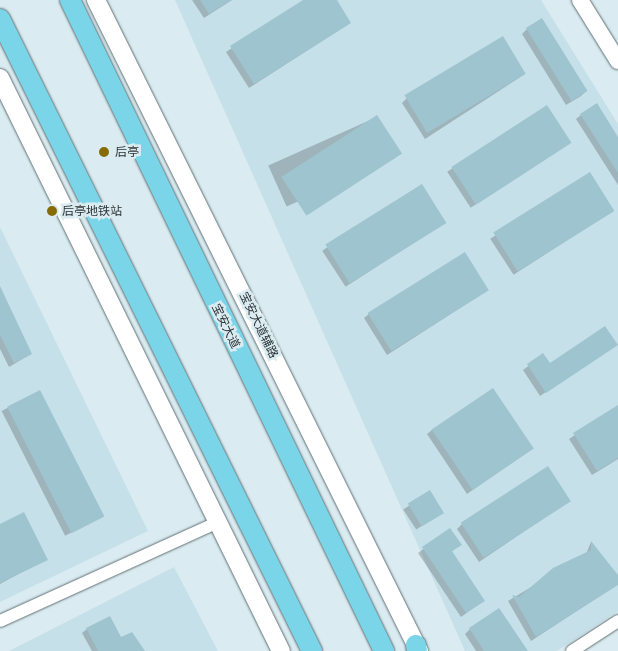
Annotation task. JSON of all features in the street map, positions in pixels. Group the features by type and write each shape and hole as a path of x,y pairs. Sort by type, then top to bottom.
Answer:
{"main road":[{"name":"宝安大道","path":"70,0 384,651"},
{"name":"宝安大道辅路","path":"96,0 417,649"},
{"path":"0,19 312,651"},
{"path":"0,78 280,651"}],"street":[{"path":"580,0 618,61"},
{"path":"0,621 216,523"},
{"path":"572,651 618,621"}],"shaded area":[{"path":"175,0 541,0 618,124 618,611 557,651 465,651"},
{"path":"0,227 148,531 0,602"},
{"path":"174,567 218,651 9,651"}],"building":[{"path":"200,0 231,0 209,14"},
{"path":"303,0 337,0 351,23 254,84 230,46"},
{"path":"542,18 588,91 571,101 526,28"},
{"path":"503,36 526,74 427,133 404,95"},
{"path":"597,103 618,137 618,173 580,114"},
{"path":"547,105 572,143 476,205 451,167"},
{"path":"377,115 402,154 306,216 281,177"},
{"path":"590,172 614,211 518,271 493,232"},
{"path":"422,184 446,223 350,283 325,244"},
{"path":"465,252 489,290 391,351 367,313"},
{"path":"0,286 32,354 14,363 0,335"},
{"path":"605,326 618,345 546,393 527,364 543,353 550,363"},
{"path":"493,388 534,449 472,490 432,429"},
{"path":"40,390 104,517 71,533 7,407"},
{"path":"618,405 618,458 597,471 573,433"},
{"path":"548,466 571,501 484,558 461,523"},
{"path":"430,490 444,513 422,527 408,503"},
{"path":"24,512 48,560 0,583 0,524"},
{"path":"450,528 462,545 452,551 485,601 466,613 422,547"},
{"path":"591,541 618,575 618,585 536,637 512,595 519,597 553,568 591,550"},
{"path":"499,608 528,651 484,651 469,628"},
{"path":"110,616 121,637 132,632 145,651 98,651 86,628"}],"place":[{"name":"后亭","path":"104,152"},
{"name":"后亭地铁站","path":"52,211"}]}
